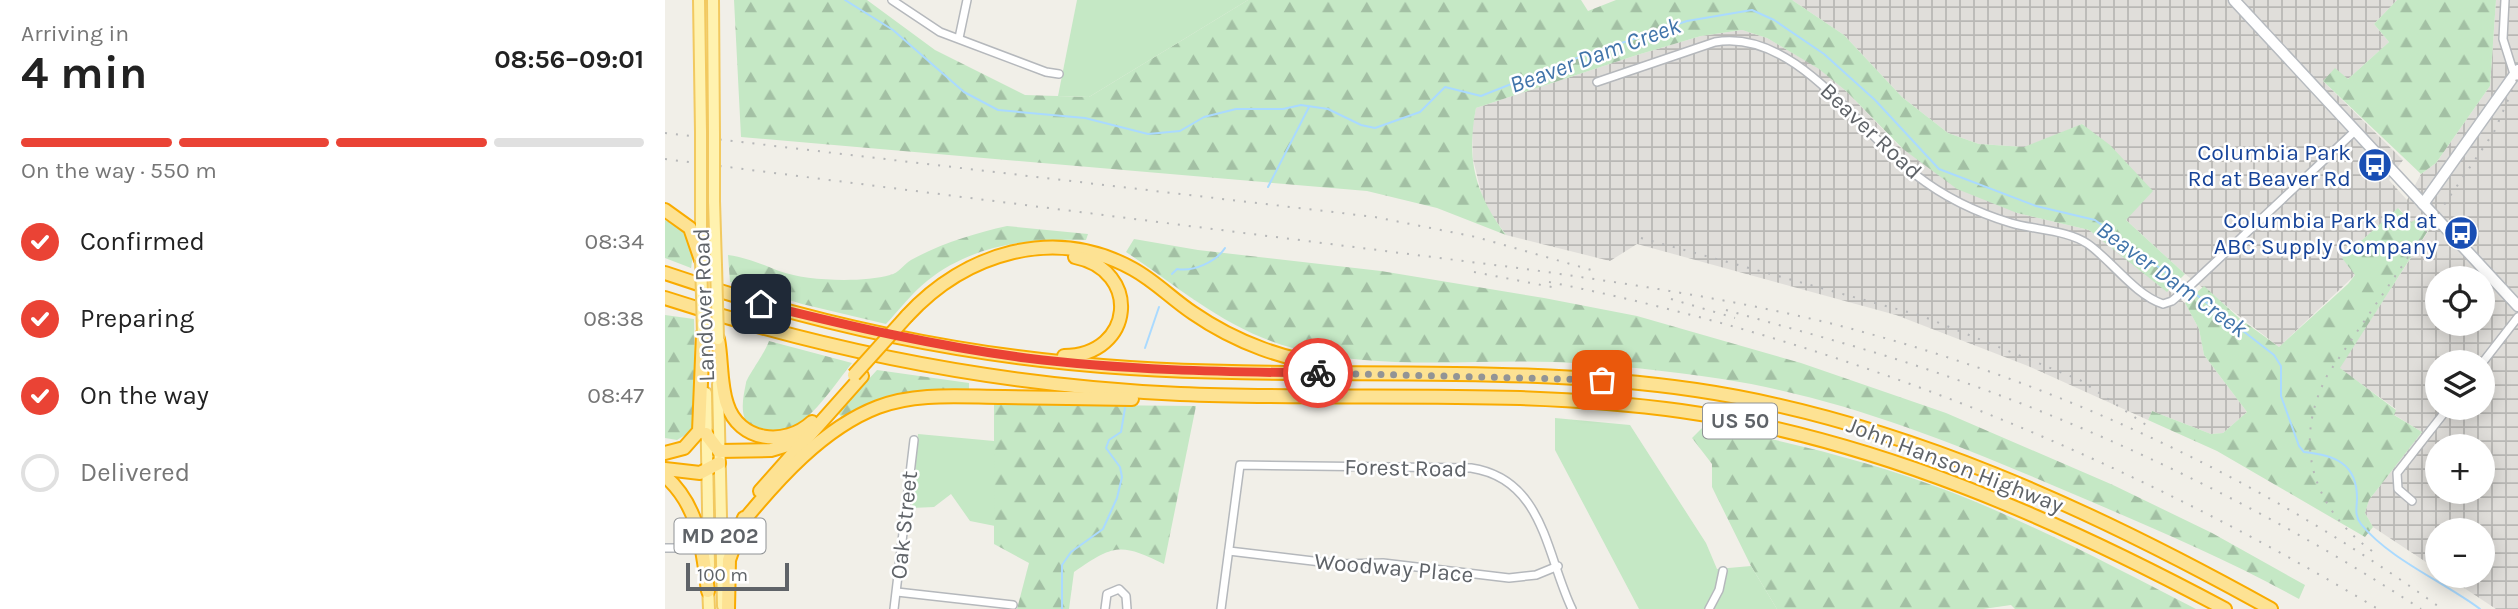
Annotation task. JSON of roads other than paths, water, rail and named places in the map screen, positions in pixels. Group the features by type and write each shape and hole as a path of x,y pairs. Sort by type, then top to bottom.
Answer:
{"highway":[{"path":"665,210 690,228 701,260"},
{"path":"718,339 729,410 742,427 760,437 785,438 804,429 944,282 978,262 1022,249 1069,248 1107,257 1133,269 1196,315 1261,348 1316,363 1410,374"},
{"path":"911,317 962,279 1009,260 1058,255 1082,258 1102,268 1114,282 1121,304 1119,324 1108,341 1085,355 1027,358"},
{"name":"John Hanson Highway","path":"667,273 761,304 843,325 935,344 1027,358 1203,371 1566,377 1651,384 1748,399 1820,416 1927,449 2030,490 2164,553 2271,609"},
{"name":"John Hanson Highway","path":"665,298 851,351 967,373 1111,390 1220,395 1586,402 1683,412 1768,427 1874,455 1966,488 2098,546 2225,609"},
{"path":"665,305 726,317"},
{"path":"665,453 684,448 699,431 703,334"},
{"path":"728,609 729,560 741,524 756,497 858,375"},
{"path":"741,524 785,475 825,439 859,416 894,402 935,396 1186,400 1220,395"},
{"path":"706,434 719,457"},
{"path":"665,468 688,473 707,472 719,457 777,450 805,439"},
{"path":"665,476 686,499 696,519 708,591"}],"main road":[{"name":"Landover Road","path":"699,0 701,260 709,609"},
{"name":"Landover Road","path":"713,0 714,201 723,609"}],"street":[{"path":"892,0 940,32 1059,74"},
{"path":"959,38 967,0"},
{"path":"2423,204 2516,72 2503,38 2505,0"},
{"path":"2237,1 2518,306"},
{"name":"Beaver Road","path":"1597,82 1715,42 1728,40 1762,46 1797,66 1819,83 1897,160 1942,192 2010,223 2086,243 2160,303 2177,297 2193,283 2355,131"},
{"path":"2492,350 2518,317"},
{"path":"2412,501 2398,489 2397,473 2439,420"},
{"name":"Oak Street","path":"894,609 913,440"},
{"name":"Forest Road","path":"1229,551 1240,465 1471,468 1491,472 1511,482 1519,491 1547,540 1572,609"},
{"path":"665,548 680,548"},
{"path":"1221,609 1229,551"},
{"name":"Woodway Place","path":"1229,551 1338,564 1383,563 1509,578 1524,578 1558,566"},
{"path":"1709,609 1719,590 1723,571"},
{"path":"1105,609 1107,594 1119,589 1126,596 1127,609"},
{"path":"897,592 978,605 1013,605"}],"waterway":[{"name":"Beaver Dam Creek","path":"845,0 893,30 964,92 998,110 1085,118 1148,134 1180,131 1204,117 1236,109 1283,109 1301,105 1328,109 1361,125 1375,128 1420,112 1445,87 1481,96 1574,59 1687,21 1752,10 1774,20 1824,54 1875,100 1939,169 2036,206 2095,220 2184,286"},
{"path":"1268,187 1309,107"},
{"path":"1172,274 1177,269 1204,265 1216,258 1225,248"},
{"name":"Beaver Dam Creek","path":"2189,289 2274,355 2281,366 2281,396 2299,446 2304,452 2334,459 2348,469 2356,486 2357,514 2361,524 2401,559 2480,609"},
{"path":"1145,348 1159,307"},
{"path":"1062,609 1062,565 1071,552 1103,529 1117,498 1122,477 1120,467 1106,448 1109,440 1121,432 1125,408"}],"railway":[{"path":"2372,551 2351,534 2334,514 2314,471 2310,448 2311,424 2317,399 2328,374 2494,132 2518,77"},
{"path":"665,133 1375,217 1476,237 1595,271"},
{"path":"665,159 1526,269 1642,286 1833,324 1995,373 2151,438 2227,475 2300,516 2442,609"},
{"path":"1641,238 1922,316 2080,380 2152,429"},
{"path":"1474,272 1557,288"},
{"path":"1549,282 1658,306 1766,336 1873,371 1978,410 2081,454 2182,502 2281,553 2378,609"},
{"path":"1671,299 1735,318"},
{"path":"1726,310 1909,363 2062,420 2246,506 2305,538 2421,609"}],"place":[{"name":"Columbia Park Rd at Beaver Rd","path":"2375,165"},
{"name":"Columbia Park Rd at ABC Supply Company","path":"2461,233"}]}
